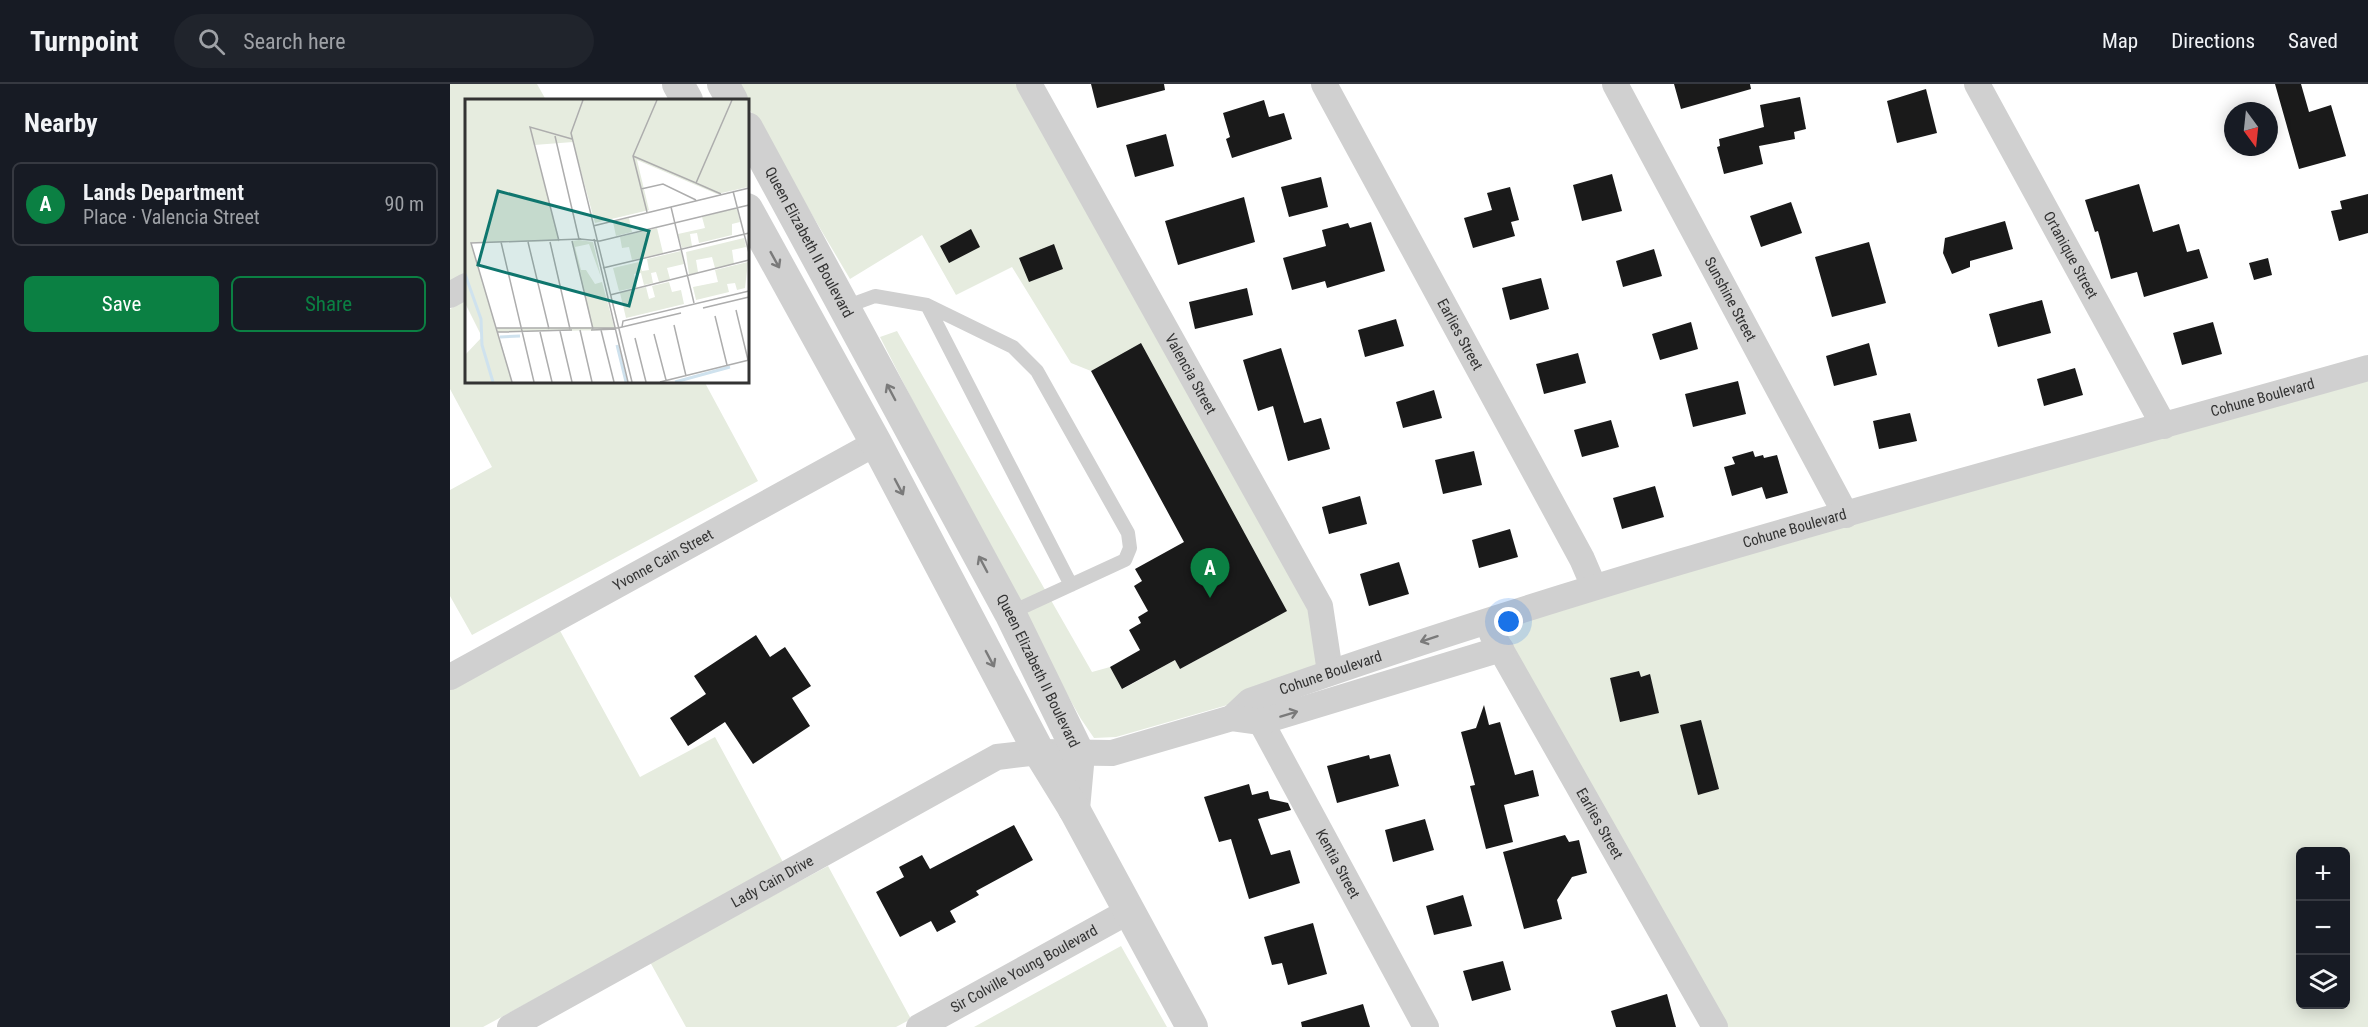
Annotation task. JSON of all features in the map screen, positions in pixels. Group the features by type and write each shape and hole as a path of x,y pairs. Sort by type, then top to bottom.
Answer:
{"street":[{"path":"678,84 686,99"},
{"path":"723,84 731,99"},
{"name":"Valencia Street","path":"1029,84 1320,606 1330,672"},
{"name":"Earlies Street","path":"1324,84 1582,559 1594,587"},
{"name":"Sunshine Street","path":"1615,84 1846,515"},
{"name":"Ortanique Street","path":"1977,84 2164,426"},
{"name":"Queen Elizabeth II Boulevard","path":"748,130 1010,613 1079,754 1074,809"},
{"path":"748,211 876,443 1039,752 1074,809 1192,1027"},
{"path":"450,295 465,287"},
{"path":"810,325 845,307"},
{"name":"Cohune Boulevard","path":"1256,711 1330,672 1594,587 2368,368"},
{"name":"Yvonne Cain Street","path":"450,677 876,443"},
{"path":"974,631 1010,613"},
{"name":"Earlies Street","path":"1485,621 1715,1027"},
{"name":"Cohune Boulevard","path":"1079,754 1112,753 1256,711 1501,649"},
{"name":"Kentia Street","path":"1256,711 1426,1027"},
{"name":"Lady Cain Drive","path":"510,1027 997,757 1039,752 1079,754"},
{"name":"Sir Colville Young Boulevard","path":"919,1027 1129,911"}],"lane":[{"path":"845,307 875,296 927,305 1013,346 1037,371 1128,533 1130,548 1125,560 1010,613"},
{"path":"927,305 1071,585"}],"shaded area":[{"path":"450,84 537,84 545,99 465,99 465,275 450,283"},
{"path":"735,84 1029,84 1320,606 1330,672 1231,704 1116,737 1094,738 1022,615 880,337 897,331 1092,672 1110,667 1123,689 1175,660 1180,669 1286,611 1141,344 1091,371 1071,363 1012,267 956,295 922,235 850,279 748,107 746,99"},
{"path":"465,301 465,382 705,382 758,481 472,635 450,596 450,490 492,467 450,389 450,309"},
{"path":"2368,369 2368,1027 1715,1027 1485,621"},
{"path":"558,627 640,777 715,737 784,864 483,1027 450,1027 450,686"},
{"path":"828,866 911,1019 896,1027 686,1027 650,962"},
{"path":"1121,946 1167,1027 974,1027"}],"building":[{"path":"1091,84 1164,84 1165,90 1097,108"},
{"path":"1674,84 1750,84 1751,89 1681,109"},
{"path":"2275,84 2301,84 2309,112 2331,105 2346,156 2299,169"},
{"path":"1926,89 1937,133 1897,143 1887,101"},
{"path":"1800,97 1806,129 1794,132 1795,139 1759,146 1763,164 1724,174 1717,147 1720,146 1719,139 1764,127 1760,105"},
{"path":"1264,100 1269,117 1284,113 1292,139 1232,158 1226,139 1230,137 1223,113"},
{"path":"1166,134 1174,166 1135,177 1126,145"},
{"path":"1612,174 1622,211 1582,221 1573,185"},
{"path":"1321,177 1328,207 1289,217 1281,187"},
{"path":"2139,184 2153,232 2179,224 2187,252 2199,249 2208,278 2144,297 2137,272 2111,279 2098,231 2095,232 2085,200"},
{"path":"1510,187 1519,220 1511,222 1515,236 1473,248 1464,218 1492,210 1487,193"},
{"path":"2368,194 2368,233 2339,241 2331,211 2342,209 2340,201"},
{"path":"1244,197 1255,242 1178,265 1165,221"},
{"path":"1791,202 1802,233 1761,247 1750,216"},
{"path":"2005,221 2013,249 1970,261 1970,267 1952,274 1943,253 1945,238"},
{"path":"1371,222 1385,271 1327,288 1325,281 1292,290 1283,258 1326,246 1322,230 1348,223 1350,228"},
{"path":"971,229 980,247 949,263 940,246"},
{"path":"1869,242 1886,303 1832,317 1815,257"},
{"path":"1054,244 1063,269 1029,282 1019,258"},
{"path":"1654,249 1662,276 1623,287 1616,261"},
{"path":"2268,258 2272,275 2254,280 2249,263"},
{"path":"1541,278 1549,309 1510,320 1502,288"},
{"path":"1247,288 1253,315 1195,329 1189,302"},
{"path":"2042,300 2051,333 1998,347 1989,314"},
{"path":"1396,319 1404,346 1365,357 1358,330"},
{"path":"1691,322 1698,349 1660,360 1652,334"},
{"path":"2213,322 2222,354 2182,365 2173,333"},
{"path":"1141,343 1287,611 1180,669 1175,660 1122,689 1110,667 1140,650 1129,630 1141,623 1138,617 1148,611 1134,586 1142,581 1135,569 1184,542 1091,371"},
{"path":"1869,343 1877,375 1834,386 1826,356"},
{"path":"1281,348 1304,423 1321,418 1330,449 1288,461 1273,406 1258,411 1243,360"},
{"path":"1578,353 1586,383 1544,394 1536,364"},
{"path":"2075,368 2083,395 2044,406 2037,379"},
{"path":"1738,381 1746,414 1693,427 1685,394"},
{"path":"1434,390 1442,418 1403,428 1396,402"},
{"path":"1910,413 1917,441 1879,449 1873,421"},
{"path":"1611,420 1619,447 1582,457 1574,430"},
{"path":"1474,451 1482,485 1443,494 1435,460"},
{"path":"1753,451 1755,457 1763,455 1764,458 1777,455 1788,493 1766,499 1762,487 1732,496 1724,467 1735,464 1732,457"},
{"path":"1655,486 1664,517 1622,529 1613,498"},
{"path":"1360,496 1367,524 1329,534 1322,507"},
{"path":"1510,529 1518,557 1479,568 1472,540"},
{"path":"1399,562 1409,594 1369,606 1360,574"},
{"path":"756,635 770,657 785,647 811,686 792,698 810,726 753,764 725,722 688,746 670,718 706,694 694,676"},
{"path":"1639,671 1641,677 1650,674 1659,713 1620,722 1610,678"},
{"path":"1484,705 1489,725 1500,722 1515,775 1533,770 1539,796 1504,805 1513,842 1486,849 1470,786 1475,785 1461,732 1476,728"},
{"path":"1701,720 1719,789 1698,795 1680,725"},
{"path":"1390,754 1399,786 1337,803 1327,766 1369,755 1370,759"},
{"path":"1249,784 1252,795 1268,791 1270,799 1288,803 1291,810 1258,819 1271,855 1290,850 1300,883 1249,899 1231,839 1219,842 1204,797"},
{"path":"1425,819 1434,850 1393,862 1385,830"},
{"path":"1014,825 1033,860 976,891 979,895 950,911 956,922 937,932 931,921 900,937 876,892 904,877 899,867 922,855 930,869"},
{"path":"1565,835 1569,842 1579,840 1587,873 1572,877 1557,900 1562,919 1524,929 1503,852"},
{"path":"1463,895 1472,926 1434,935 1426,906"},
{"path":"1313,923 1327,974 1288,985 1282,963 1272,965 1264,937"},
{"path":"1503,961 1511,990 1472,1001 1463,971"},
{"path":"1667,994 1676,1027 1616,1027 1611,1011"},
{"path":"1363,1004 1370,1027 1302,1027 1301,1022"}],"place":[{"name":"Lands Department","path":"1210,598"}]}
